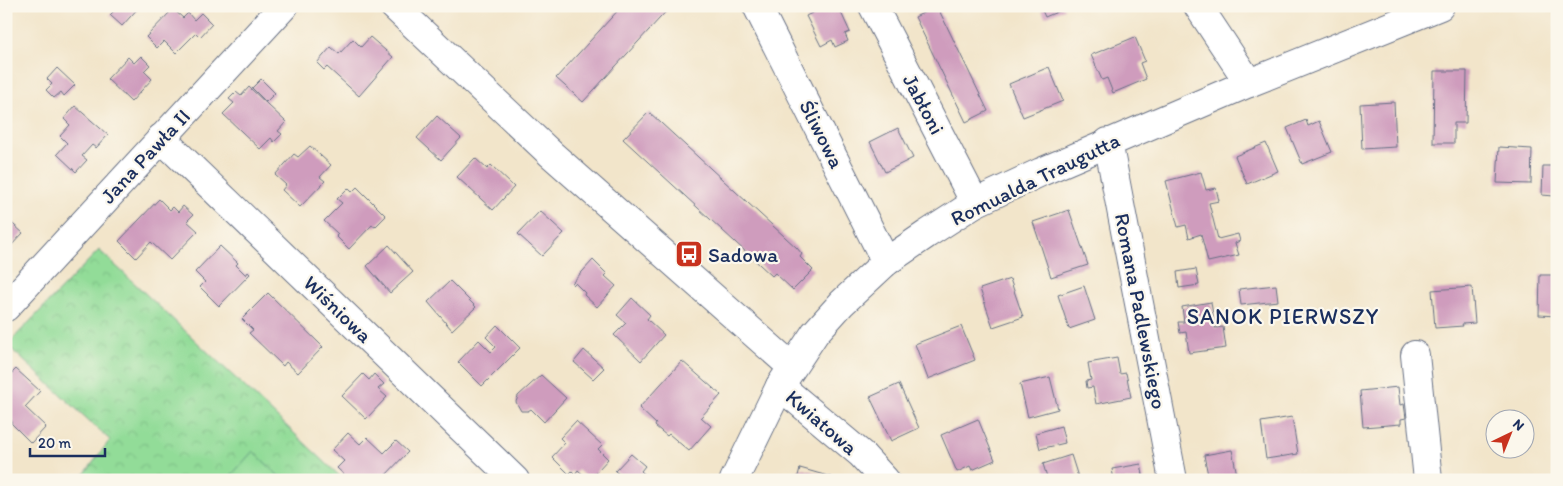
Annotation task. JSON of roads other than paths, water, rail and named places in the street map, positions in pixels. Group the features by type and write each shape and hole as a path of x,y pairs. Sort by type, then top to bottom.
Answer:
{"street":[{"name":"Jana Pawła II","path":"6,307 284,6"},
{"path":"394,6 786,376"},
{"name":"Śliwowa","path":"757,6 886,262"},
{"name":"Jabłoni","path":"873,6 976,203"},
{"path":"1198,6 1249,83"},
{"name":"Romualda Traugutta","path":"734,480 786,376 815,333 842,303 886,262 976,203 1041,172 1249,83 1440,6"},
{"name":"Wiśniowa","path":"161,138 515,480"},
{"name":"Romana Padlewskiego","path":"1108,142 1173,480"},
{"path":"1415,355 1428,480"},
{"name":"Kwiatowa","path":"786,376 885,480"}],"place":[{"name":"Sadowa","path":"689,254"}],"district":[{"name":"SANOK PIERWSZY","path":"1283,316"}]}
